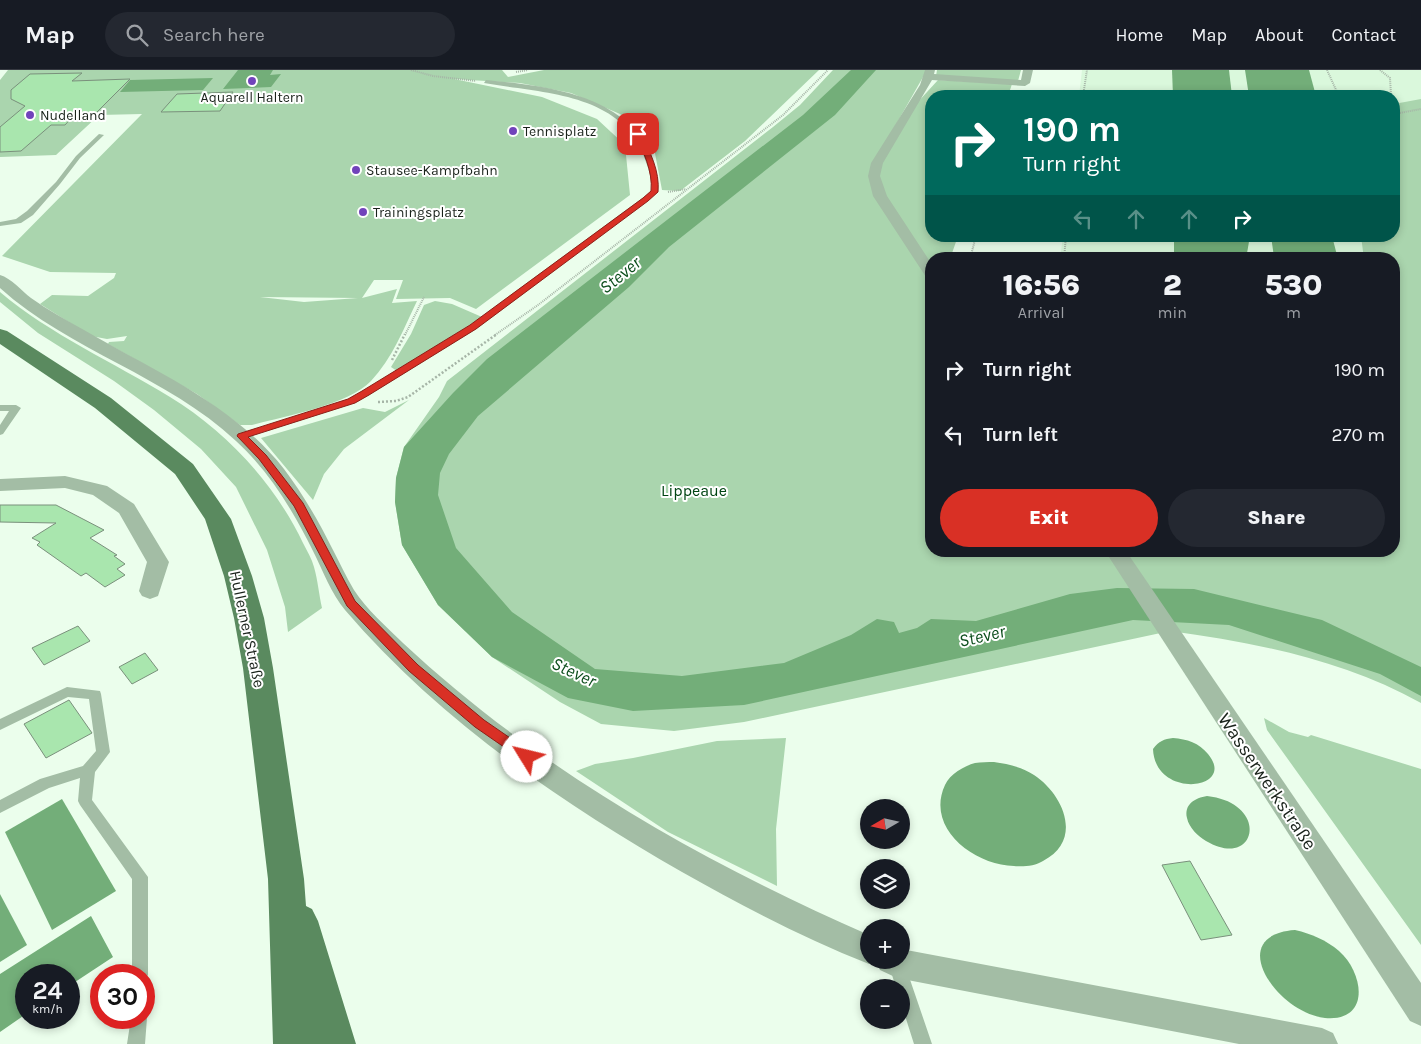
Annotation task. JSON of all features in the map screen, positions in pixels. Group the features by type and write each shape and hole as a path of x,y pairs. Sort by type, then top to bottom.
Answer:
{"main road":[{"name":"Hullerner Straße","path":"0,335 103,403 184,469 218,519 238,576 258,668 286,879 294,1044"},
{"name":"Hullerner Straße","path":"286,879 335,1044"}],"street":[{"path":"925,265 880,196 874,176 877,163 929,73 1025,83 1028,70"},
{"path":"0,280 11,291 34,307 93,343 189,396 242,436 262,457 299,505 351,603 413,668 480,724 558,780 634,830 718,878 860,946"},
{"path":"0,485 64,482 100,490 127,509 158,562 150,591"},
{"name":"Wasserwerkstraße","path":"1119,557 1421,1010"},
{"path":"910,964 1322,1044"}],"lane":[{"path":"242,436 352,401 473,327 655,192 656,183 645,145 638,134 614,114 564,93 519,84 486,82"},
{"path":"0,224 18,221 30,213 70,169 78,157 101,136"},
{"path":"0,408 16,408 0,432"},
{"path":"0,725 67,692 95,694 103,752 88,770 45,783 0,807"},
{"path":"88,770 85,801 140,877 140,964"},
{"path":"897,969 923,1044"},
{"path":"136,1044 138,1029"}],"path":[{"path":"411,70 433,76 486,82"},
{"path":"352,401 385,403 408,397 538,305 783,115 828,70"},
{"path":"1085,90 1087,70"},
{"path":"1327,70 1336,90"},
{"path":"1380,70 1390,78 1391,90"},
{"path":"1400,113 1421,109"},
{"path":"655,192 678,192 688,188"},
{"path":"379,385 424,297"}],"shaded area":[{"path":"1082,70 1421,70 1421,110 1400,114 1400,90 1080,90"},
{"path":"1062,242 1362,242 1364,252 1061,252"}],"green space":[{"path":"8,70 502,70 508,77 544,70 819,70 745,141 680,191 662,190 653,143 620,114 571,93 520,83 454,79 542,97 597,119 625,145 630,195 476,309 450,298 396,299 403,280 374,280 362,298 397,289 392,303 417,301 397,343 371,381 347,397 332,403 252,425 240,425 197,394 108,344 109,342 124,341 127,336 107,339 91,336 40,304 52,295 88,296 114,278 116,273 50,272 2,256 142,114 99,115 56,155 0,157 0,80","holes":["260,297 358,298 304,302"]},
{"name":"Lippeaue","path":"833,70 927,70 894,128 925,94 925,242 956,242 952,252 925,252 925,557 1400,557 1400,252 1363,252 1362,242 1400,242 1400,103 1421,99 1421,703 1361,675 1299,655 1235,641 1170,631 744,722 674,731 601,724 560,702 492,657 438,605 402,545 395,502 396,478 404,447 439,397 447,381 800,105"},
{"path":"937,70 1021,70 1018,81 936,76"},
{"name":"Lippeaue","path":"938,80 1012,84 1010,90 929,90"},
{"path":"0,292 61,335 170,397 191,411 229,443 263,480 292,521 313,564 322,608 288,632 285,607 267,550 236,487 201,449 154,410 114,381 38,333 0,302"},
{"path":"435,301 452,304 482,317 397,371 391,367 411,334 424,305"},
{"path":"409,400 344,449 324,474 313,500 261,438 363,408 385,412"},
{"path":"1264,718 1289,732 1308,737 1311,735 1421,769 1421,945 1267,730"},
{"path":"786,738 776,829 777,886 668,832 576,771 595,764 717,741"}],"water":[{"name":"Aquarell Haltern","path":"238,70 273,70 270,75 281,74 271,87 223,89"},
{"name":"Stever","path":"851,70 876,70 835,115 669,247 629,287 478,416 449,454 440,473 438,495 456,548 512,612 595,669 682,676 784,663 851,635 877,619 894,622 899,633 917,628 931,619 976,621 1070,594 1117,588 1194,589 1322,620 1421,667 1421,696 1380,674 1229,625 1133,620 744,705 633,711 568,698 492,657 438,605 402,545 395,502 396,478 404,447 487,359 803,115"},
{"path":"1172,70 1229,70 1231,90 1173,90"},
{"path":"1245,70 1309,70 1314,90 1248,90"},
{"path":"213,78 203,90 120,92 130,80"},
{"path":"1174,242 1249,242 1247,252 1174,252"},
{"path":"1272,242 1334,242 1336,252 1273,252"},
{"path":"1173,738 1183,739 1201,747 1208,754 1214,766 1212,776 1204,782 1192,784 1179,782 1167,776 1157,765 1153,749 1162,741"},
{"path":"994,762 1015,766 1034,775 1044,783 1060,805 1065,817 1066,830 1063,841 1056,852 1040,863 1018,866 999,864 984,859 969,851 947,829 942,816 941,801 947,781 962,768 971,764"},
{"path":"1207,796 1227,801 1241,810 1248,821 1250,832 1246,842 1237,848 1223,848 1206,841 1194,831 1188,822 1187,809 1191,802"},
{"path":"62,799 116,891 52,930 5,832"},
{"path":"0,894 27,945 0,962"},
{"path":"91,916 113,957 102,964 90,964 90,972 80,979 80,964 16,964"},
{"path":"1295,930 1324,941 1339,951 1347,960 1354,971 1359,994 1356,1004 1350,1012 1340,1017 1325,1018 1307,1013 1290,1003 1275,989 1265,974 1260,959 1263,945 1274,935"},
{"path":"15,964 15,1022 0,1032 0,974"}],"building":[{"path":"82,73 72,81 130,79 95,114 75,114 65,125 51,125 21,151 0,152 0,127 25,106 11,99 11,90 30,74"},
{"path":"233,92 220,111 161,112 177,94"},
{"path":"0,505 56,505 104,530 90,538 117,555 114,556 125,564 117,569 125,575 105,587 86,573 81,576 37,545 40,542 32,538 56,523 0,522"},
{"path":"78,626 90,641 44,665 32,648"},
{"path":"145,653 158,670 132,684 119,667"},
{"path":"69,700 92,733 46,758 24,724"},
{"path":"1190,861 1232,935 1201,940 1162,865"}],"place":[{"name":"Aquarell Haltern","path":"252,81"},
{"name":"Nudelland","path":"30,115"},
{"name":"Tennisplatz","path":"513,131"},
{"name":"Stausee-Kampfbahn","path":"356,170"},
{"name":"Trainingsplatz","path":"363,212"}],"route":[{"path":"527,757 480,724 413,668 351,603 299,505 281,480 242,436 352,401 366,393 473,327 645,200 655,192 656,183 645,145 638,134"}]}
